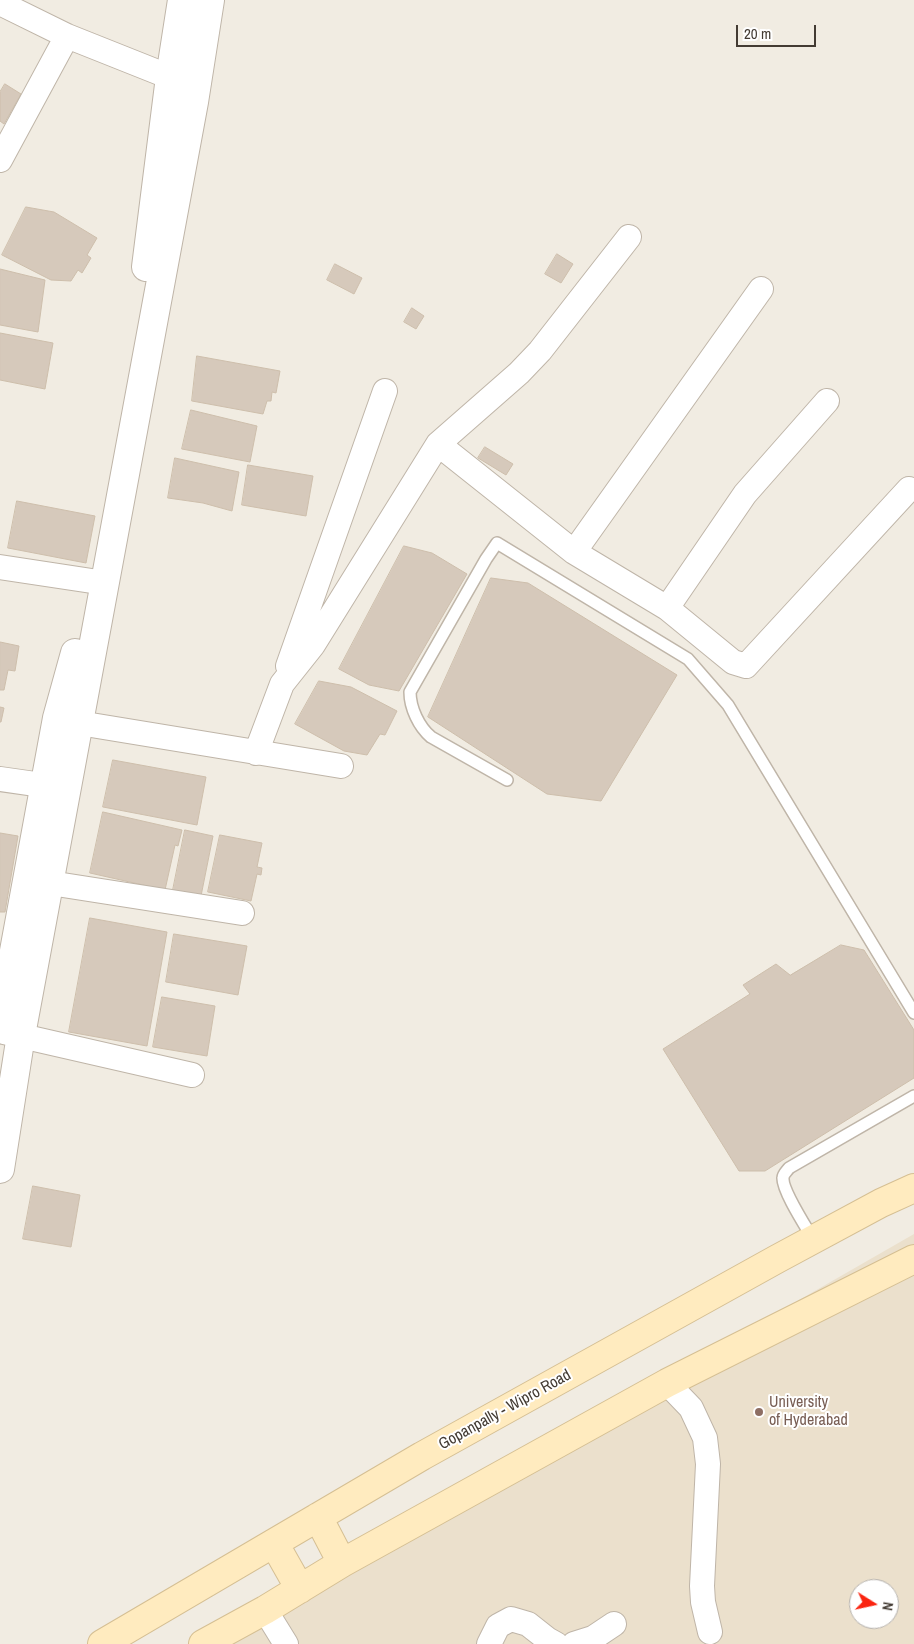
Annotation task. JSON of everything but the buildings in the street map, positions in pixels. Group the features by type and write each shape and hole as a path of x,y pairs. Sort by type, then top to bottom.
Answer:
{"main road":[{"name":"Gopanpally - Wipro Road","path":"102,1644 422,1456 812,1240 881,1203 914,1188"},
{"path":"203,1644 265,1610 342,1563 667,1383 914,1259"},
{"path":"318,1517 342,1563"},
{"path":"274,1543 300,1589"}],"street":[{"path":"0,1169 7,1031 56,787 79,723 135,365 170,77 182,0"},
{"path":"7,1031 50,883 58,718 100,582 194,102 210,0"},
{"path":"0,3 67,36 170,77"},
{"path":"0,160 67,36"},
{"path":"282,684 313,645 438,444 540,351 629,237"},
{"path":"574,552 761,289"},
{"path":"256,753 282,684 384,391"},
{"path":"667,608 745,494 827,401"},
{"path":"438,444 574,552 667,608 733,662 746,666 909,489"},
{"path":"0,567 100,582"},
{"path":"79,723 341,766"},
{"path":"0,779 56,787"},
{"path":"50,883 242,913"},
{"path":"7,1031 192,1075"},
{"path":"667,1383 691,1408 705,1438 708,1464 702,1586 703,1602 710,1632"},
{"path":"265,1610 286,1644"},
{"path":"489,1644 498,1626 511,1619 528,1624 546,1639 556,1644"},
{"path":"574,1644 593,1638 614,1624"}],"lane":[{"path":"506,780 431,737 424,731 410,701 410,692 497,542 688,659 728,705 914,1013"},
{"path":"812,1240 788,1196 782,1178 784,1174 789,1168 914,1096"}],"shaded area":[{"name":"University of Hyderabad","path":"914,1234 914,1644 200,1644"}],"place":[{"name":"University of Hyderabad","path":"759,1412"}]}
